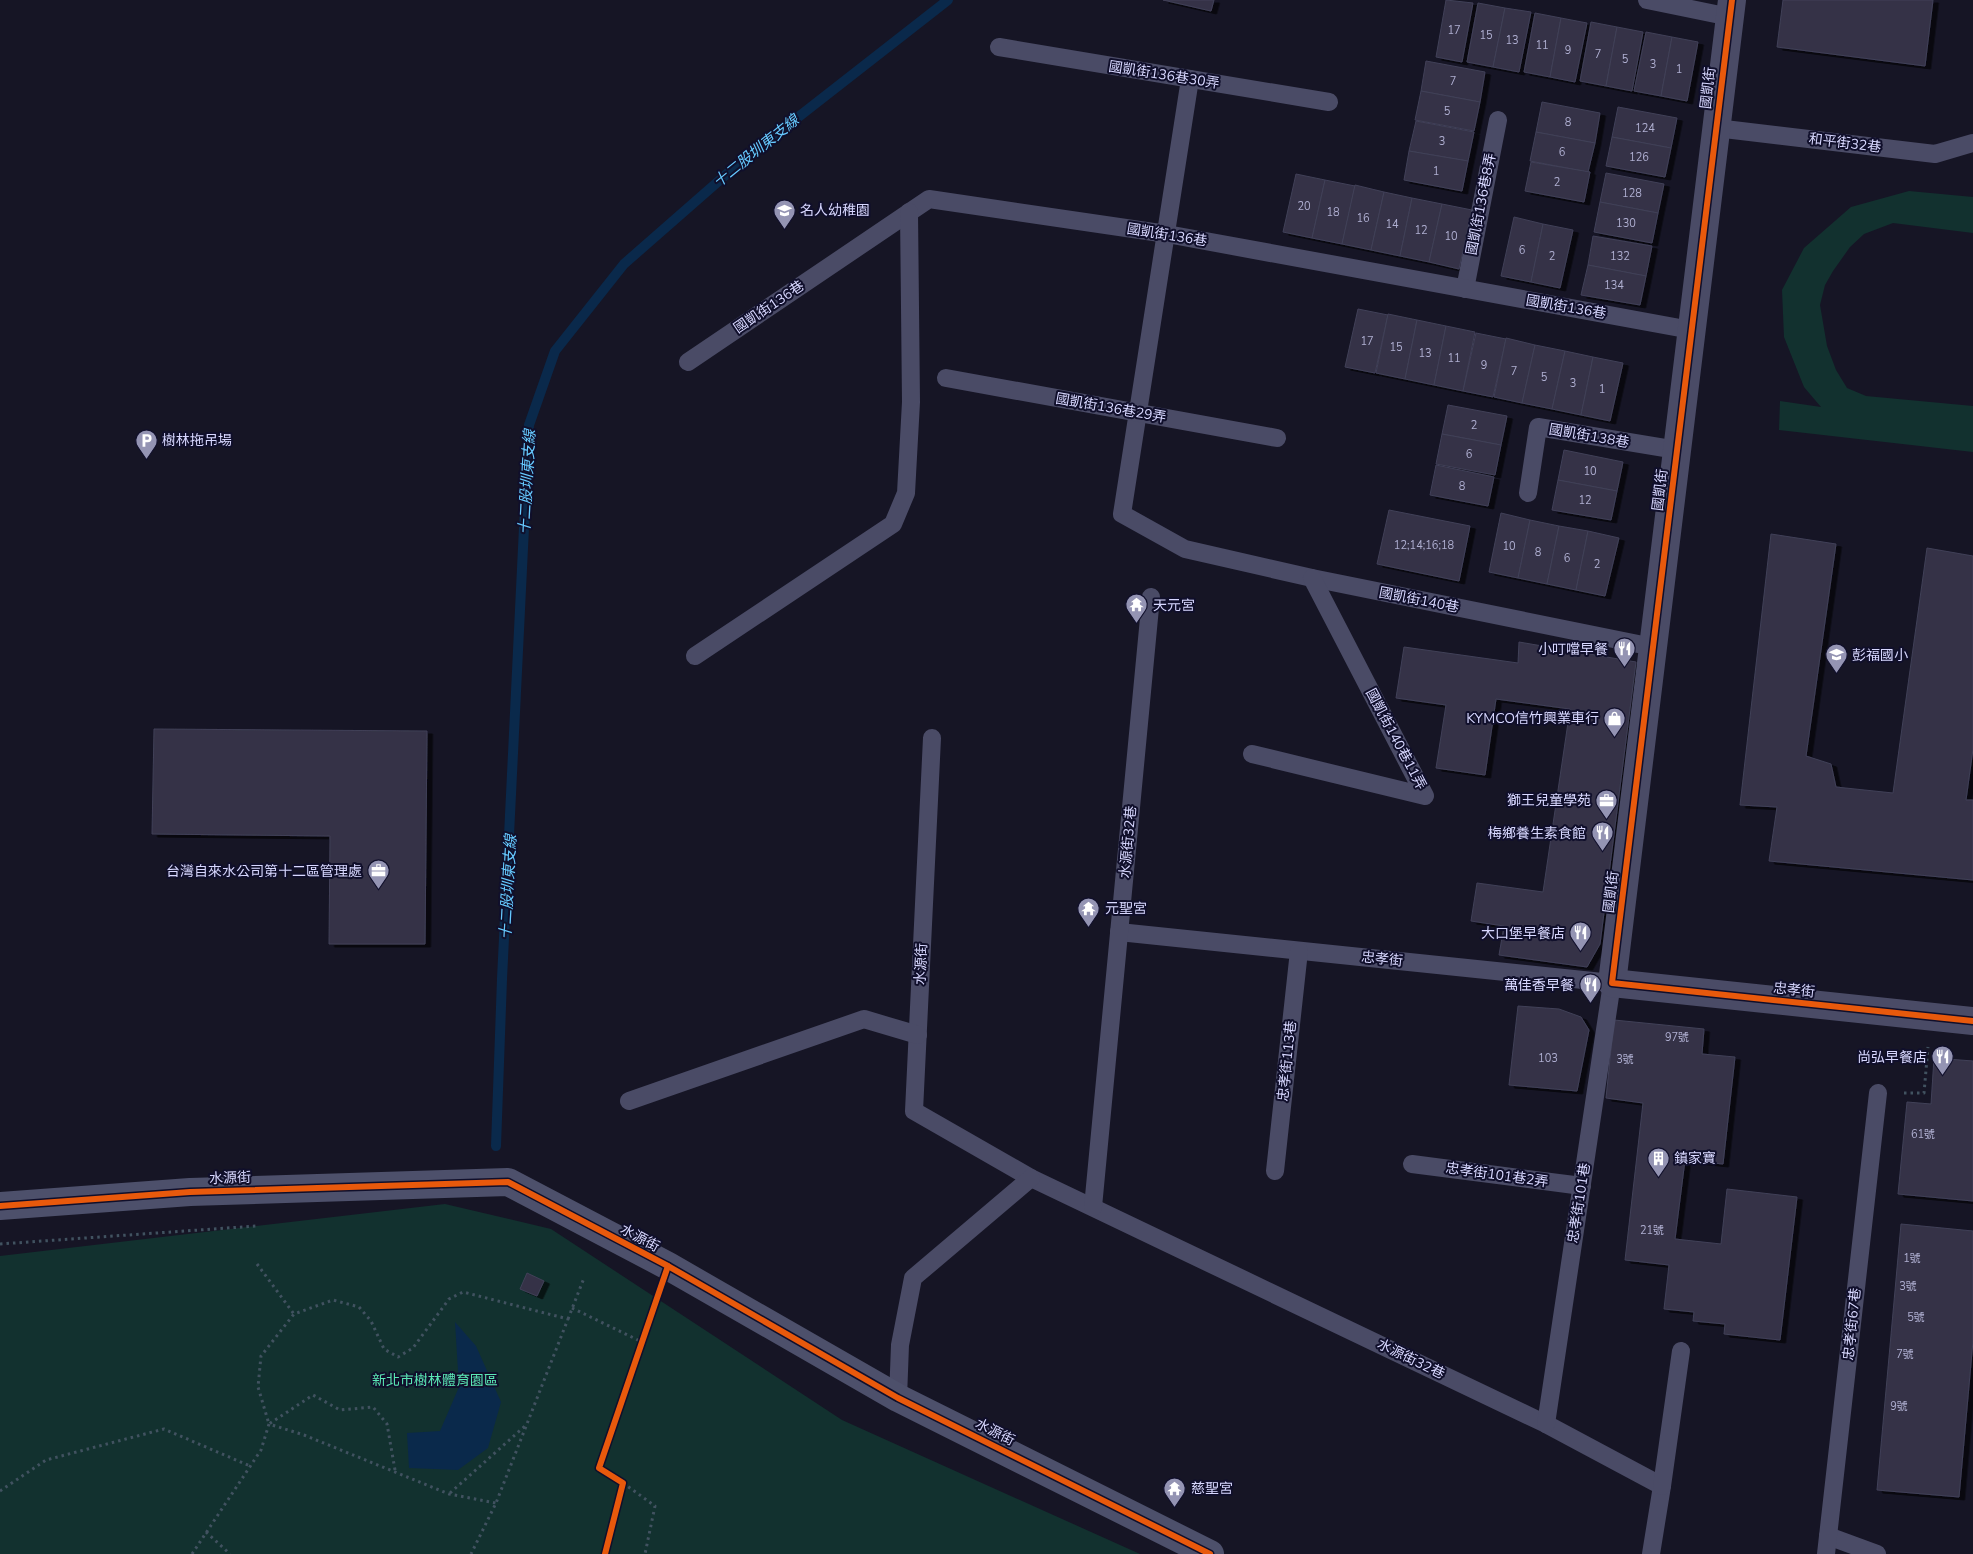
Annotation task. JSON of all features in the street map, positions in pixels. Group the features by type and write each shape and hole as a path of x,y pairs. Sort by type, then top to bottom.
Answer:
{"street":[{"name":"國凱街","path":"1612,983 1731,9"},
{"name":"忠孝街","path":"1612,983 1973,1021"},
{"name":"水源街","path":"0,1206 190,1192 508,1182 668,1266 898,1398 1210,1554"}],"lane":[{"path":"1647,0 1731,9"},
{"name":"國凱街136巷30弄","path":"999,47 1330,102"},
{"path":"1138,413 1190,79"},
{"name":"國凱街136巷8弄","path":"1465,288 1498,120"},
{"name":"和平街32巷","path":"1716,128 1935,154 1973,143"},
{"name":"國凱街136巷","path":"688,362 929,199 1167,234 1692,330"},
{"path":"695,656 893,524 906,493 911,402 910,212"},
{"name":"國凱街136巷29弄","path":"946,378 1277,438"},
{"name":"國凱街140巷","path":"1138,413 1122,514 1185,549 1312,578 1653,647"},
{"name":"國凱街138巷","path":"1528,494 1538,427 1677,450"},
{"name":"國凱街140巷11弄","path":"1252,754 1425,796 1312,578"},
{"name":"水源街32巷","path":"1093,1207 1151,597"},
{"name":"水源街","path":"932,738 914,1111 1031,1178"},
{"name":"忠孝街","path":"1120,932 1612,983"},
{"name":"忠孝街113巷","path":"1275,1171 1299,951"},
{"name":"忠孝街101巷","path":"1546,1424 1612,983"},
{"path":"629,1101 864,1019 918,1035"},
{"name":"忠孝街67巷","path":"1826,1554 1878,1094"},
{"name":"忠孝街101巷2弄","path":"1412,1164 1582,1186"},
{"path":"898,1398 900,1345 913,1278 1031,1178"},
{"name":"水源街32巷","path":"1031,1178 1546,1424 1662,1486"},
{"path":"1651,1554 1681,1351"},
{"path":"1828,1536 1877,1554"}],"path":[{"path":"1878,1094 1924,1093 1931,1016"},
{"path":"0,1244 256,1226"},
{"path":"256,1264 294,1314"},
{"path":"471,1554 496,1503 584,1278"},
{"path":"192,1554 261,1450 269,1424 258,1387 261,1356 294,1314 333,1300 359,1307 371,1321 384,1348 398,1357 414,1348 449,1299 463,1292 568,1319"},
{"path":"572,1308 642,1342"},
{"path":"639,1351 645,1333"},
{"path":"269,1424 313,1395 340,1410 373,1407 387,1424 395,1470"},
{"path":"269,1424 304,1435 395,1470 449,1494 496,1503"},
{"path":"449,1494 526,1426"},
{"path":"0,1491 46,1460 164,1429 250,1466"},
{"path":"615,1478 655,1506 645,1554"},
{"path":"620,1492 623,1483"},
{"path":"206,1532 230,1554"}],"green space":[{"path":"1909,191 1973,197 1973,233 1893,223 1864,234 1850,247 1825,285 1820,305 1827,346 1836,370 1847,388 1866,396 1973,406 1973,452 1779,430 1780,401 1821,407 1804,387 1784,337 1782,290 1804,248 1851,207"},
{"name":"新北市樹林體育園區","path":"445,1204 551,1229 842,1420 1140,1554 0,1554 0,1256"}],"water":[{"path":"455,1322 476,1346 501,1402 488,1448 458,1470 409,1468 407,1433 440,1431 459,1387"}],"building":[{"path":"1163,0 1214,0 1211,11"},
{"path":"1446,0 1473,3 1462,62 1436,57"},
{"path":"1783,0 1933,0 1925,66 1777,47"},
{"path":"1478,3 1505,8 1493,67 1467,62"},
{"path":"1505,8 1531,12 1519,72 1493,67"},
{"path":"1535,13 1561,18 1550,77 1524,72"},
{"path":"1561,18 1587,23 1575,82 1550,77"},
{"path":"1591,22 1617,27 1606,86 1580,81"},
{"path":"1617,27 1643,32 1632,91 1606,86"},
{"path":"1646,32 1672,37 1661,96 1634,91"},
{"path":"1672,37 1698,42 1687,101 1661,96"},
{"path":"1426,61 1485,72 1480,102 1421,91"},
{"path":"1421,91 1480,102 1474,131 1415,120"},
{"path":"1542,102 1600,113 1595,143 1536,132"},
{"path":"1618,107 1677,118 1671,148 1612,137"},
{"path":"1416,121 1474,132 1468,161 1409,151"},
{"path":"1536,132 1595,143 1588,172 1530,161"},
{"path":"1612,137 1671,148 1665,177 1606,166"},
{"path":"1409,151 1468,161 1462,191 1404,180"},
{"path":"1531,162 1590,172 1584,202 1525,191"},
{"path":"1606,173 1664,184 1658,213 1600,202"},
{"path":"1296,174 1325,180 1312,238 1283,232"},
{"path":"1325,180 1355,186 1342,244 1312,238"},
{"path":"1355,185 1384,192 1371,250 1342,244"},
{"path":"1384,192 1412,198 1400,256 1371,250"},
{"path":"1412,198 1442,204 1429,262 1400,256"},
{"path":"1600,202 1658,213 1652,243 1594,232"},
{"path":"1442,204 1472,210 1459,269 1429,262"},
{"path":"1514,217 1543,224 1531,282 1501,276"},
{"path":"1543,224 1573,230 1560,288 1531,282"},
{"path":"1593,236 1652,246 1646,276 1588,265"},
{"path":"1588,265 1646,276 1640,305 1581,295"},
{"path":"1358,309 1388,315 1375,373 1345,367"},
{"path":"1388,314 1417,320 1405,379 1376,373"},
{"path":"1417,320 1446,326 1434,385 1405,379"},
{"path":"1446,326 1475,332 1463,391 1434,385"},
{"path":"1476,333 1506,339 1493,397 1463,391"},
{"path":"1506,338 1535,345 1522,403 1494,397"},
{"path":"1535,345 1565,351 1552,409 1522,403"},
{"path":"1565,351 1593,357 1581,415 1552,409"},
{"path":"1593,357 1623,363 1610,421 1581,415"},
{"path":"1448,405 1507,416 1501,445 1442,434"},
{"path":"1442,434 1501,445 1495,475 1436,464"},
{"path":"1564,450 1623,462 1617,491 1558,480"},
{"path":"1436,465 1494,477 1488,506 1430,495"},
{"path":"1558,480 1617,491 1611,520 1552,510"},
{"path":"1389,510 1470,526 1459,581 1377,564"},
{"path":"1501,513 1530,520 1518,578 1489,572"},
{"path":"1530,520 1559,526 1547,584 1518,578"},
{"path":"1559,526 1588,531 1576,590 1547,584"},
{"path":"1588,531 1619,538 1605,596 1576,590"},
{"path":"1771,534 1836,544 1806,756 1831,764 1836,787 1893,793 1927,548 1973,556 1973,749 1966,800 1973,800 1973,880 1769,861 1777,807 1740,805"},
{"path":"1519,642 1636,662 1600,944 1587,967 1499,955 1504,926 1471,921 1477,883 1543,892 1570,709 1496,699 1485,775 1436,768 1446,705 1396,698 1404,647 1518,663"},
{"name":"台灣自來水公司第十二區管理處","path":"154,729 427,731 425,944 329,944 330,836 152,834"},
{"path":"1518,1006 1559,1009 1581,1017 1589,1030 1577,1091 1509,1085"},
{"name":"鎮家寶","path":"1614,1020 1704,1029 1702,1054 1735,1057 1723,1164 1685,1160 1675,1239 1721,1244 1727,1189 1797,1197 1780,1340 1724,1334 1725,1324 1693,1321 1694,1312 1664,1309 1669,1265 1625,1260 1643,1103 1606,1098"},
{"path":"1934,1058 1973,1061 1973,1201 1898,1194 1907,1102 1931,1104"},
{"path":"1901,1224 1973,1231 1973,1341 1959,1497 1877,1490"},
{"path":"527,1273 544,1281 537,1296 520,1289"}],"waterway":[{"name":"十二股圳東支線","path":"496,1146 502,979 529,425 555,351 624,264 737,165 948,0"}],"cycle path":[{"path":"1732,0 1612,983 1973,1021"},
{"path":"0,1206 190,1192 508,1182 668,1266 898,1398 1210,1554"},
{"path":"605,1554 623,1483 599,1468 668,1266"}],"place":[{"name":"名人幼稚園","path":"784,229"},
{"name":"樹林拖吊場","path":"146,459"},
{"name":"天元宮","path":"1137,624"},
{"name":"小叮噹早餐","path":"1624,668"},
{"name":"彭福國小","path":"1836,674"},
{"name":"KYMCO信竹興業車行","path":"1615,737"},
{"name":"獅王兒童學苑","path":"1607,819"},
{"name":"梅鄉養生素食館","path":"1602,852"},
{"name":"台灣自來水公司第十二區管理處","path":"378,890"},
{"name":"元聖宮","path":"1089,927"},
{"name":"大口堡早餐店","path":"1581,952"},
{"name":"萬佳香早餐","path":"1590,1004"},
{"name":"尚弘早餐店","path":"1943,1076"},
{"name":"鎮家寶","path":"1658,1177"},
{"name":"慈聖宮","path":"1175,1507"}]}
